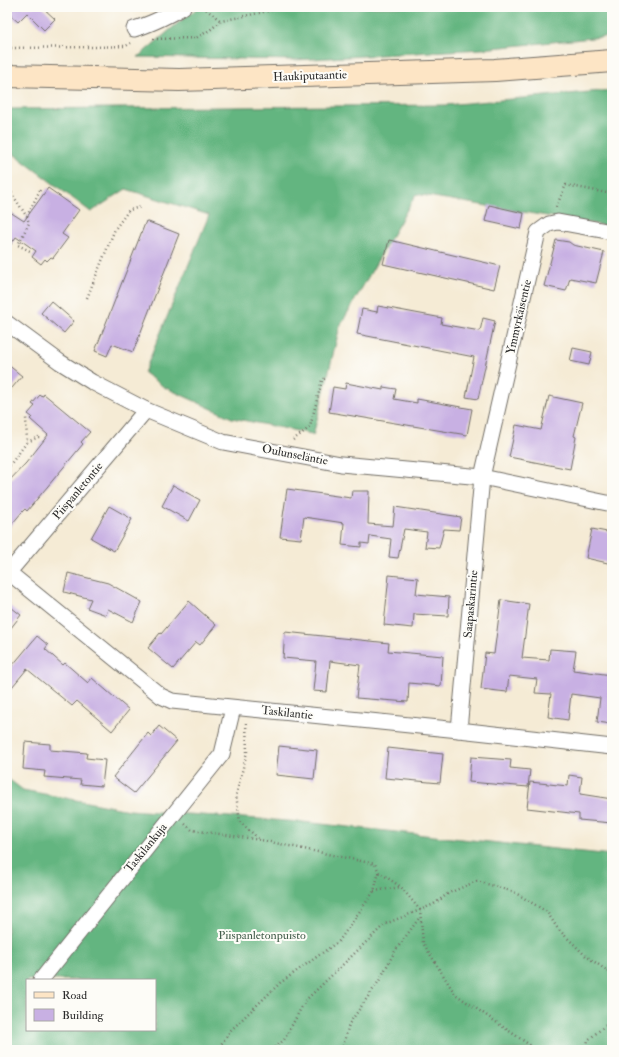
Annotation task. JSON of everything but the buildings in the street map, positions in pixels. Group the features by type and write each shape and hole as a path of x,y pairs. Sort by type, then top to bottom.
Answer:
{"main road":[{"name":"Haukiputaantie","path":"7,76 179,80 495,70 612,61"}],"street":[{"path":"133,36 146,26 183,7"},
{"path":"549,224 558,222 612,232"},
{"name":"Ymmyrkäisentie","path":"482,477 538,232 549,224"},
{"name":"Oulunseläntie","path":"7,323 60,362 92,382 146,410 223,442 341,464 482,477 612,504"},
{"name":"Piispanletontie","path":"8,572 146,410"},
{"name":"Saapaskarintie","path":"459,730 482,477"},
{"name":"Taskilantie","path":"8,572 161,696 172,701 612,747"},
{"name":"Taskilankuja","path":"42,979 222,754 239,708"}],"path":[{"path":"203,7 221,20"},
{"path":"151,39 196,38 210,30 221,20 287,7"},
{"path":"7,48 126,46 133,36"},
{"path":"549,224 566,185 612,194"},
{"path":"7,186 27,217 29,223 18,245 32,252"},
{"path":"27,217 40,190"},
{"path":"87,298 115,229 130,210 141,207"},
{"path":"298,443 291,441 310,427 322,380 326,378"},
{"path":"26,417 28,442"},
{"path":"7,469 28,442 41,436"},
{"path":"239,708 246,752 236,795 240,822 261,840"},
{"path":"181,819 192,830 261,840 375,864 379,872 401,887 420,910 423,943 455,994 537,1050"},
{"path":"217,1050 231,1030 280,984 339,941 374,891 379,872"},
{"path":"272,1050 284,1040 304,1001 385,924 434,904 449,893 477,881 514,892 547,912 558,929 581,951 591,960 612,974"},
{"path":"374,891 401,887"},
{"path":"342,1050 349,1024 379,982 395,951 420,916"},
{"path":"586,1050 588,1040 612,1020"}],"green space":[{"path":"199,7 612,7 612,36 482,49 295,60 138,57"},
{"path":"612,90 612,227 416,194 340,326 313,436 312,434 232,418 164,387 144,373 209,215 126,189 91,212 7,149 7,109 445,105"},
{"name":"Piispanletonpuisto","path":"7,778 23,790 129,810 302,822 612,855 612,1050 7,1050"}]}
